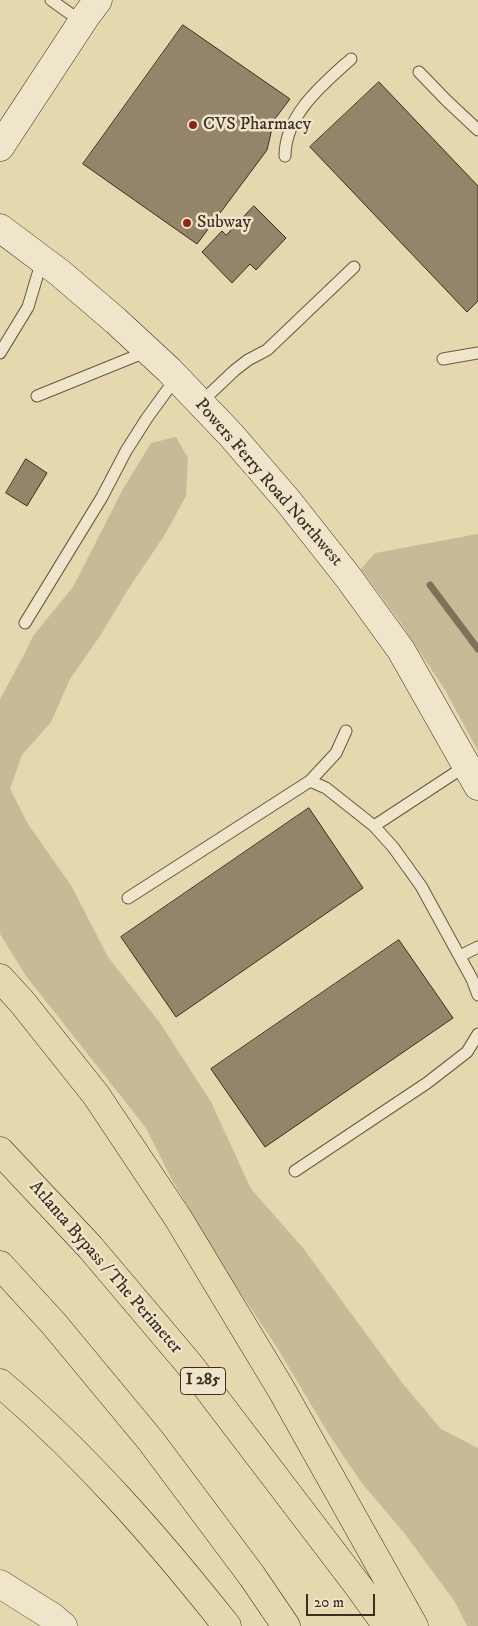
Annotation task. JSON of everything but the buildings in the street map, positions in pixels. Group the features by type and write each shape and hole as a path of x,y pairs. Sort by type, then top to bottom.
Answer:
{"highway":[{"path":"0,978 22,1002 96,1095 178,1218 281,1389 414,1626"},
{"name":"Atlanta Bypass / The Perimeter","path":"0,1151 90,1247 189,1364 360,1587 387,1626"},
{"path":"0,1265 54,1324 151,1441 252,1576 286,1626"},
{"path":"0,1383 77,1454 135,1515 227,1626"}],"main road":[{"path":"0,147 98,0"},
{"name":"Powers Ferry Road Northwest","path":"0,228 60,273 148,351 231,435 288,501 402,650 473,775"},
{"path":"0,1584 64,1626"}],"lane":[{"path":"51,0 82,22"},
{"path":"285,156 285,142 290,130 309,99 318,88 351,59"},
{"path":"419,72 478,130"},
{"path":"0,352 28,307 42,260"},
{"path":"200,403 248,360 267,350 354,266"},
{"path":"37,396 148,351"},
{"path":"443,359 478,353"},
{"path":"24,623 102,497 126,451 176,378"},
{"path":"128,898 310,781 336,753 346,731"},
{"path":"374,826 473,775"},
{"path":"310,781 326,788 374,826 393,847 421,886 460,956 478,995"},
{"path":"460,956 478,947"},
{"path":"295,1170 427,1084 467,1052 478,1034"}],"shaded area":[{"path":"176,437 188,458 186,496 164,536 70,679 51,722 22,755 10,789 28,824 72,887 108,957 160,1023 211,1102 251,1189 303,1248 403,1384 441,1429 478,1448 478,1626 467,1626 455,1602 405,1534 361,1482 328,1433 278,1349 226,1271 171,1178 146,1128 26,976 0,934 0,699 33,636 73,587 123,489 151,443"},
{"path":"478,534 478,751 445,690 400,622 361,569 375,553"}],"waterway":[{"path":"430,585 478,649"}],"place":[{"name":"CVS Pharmacy","path":"193,125"},
{"name":"Subway","path":"187,223"}]}
